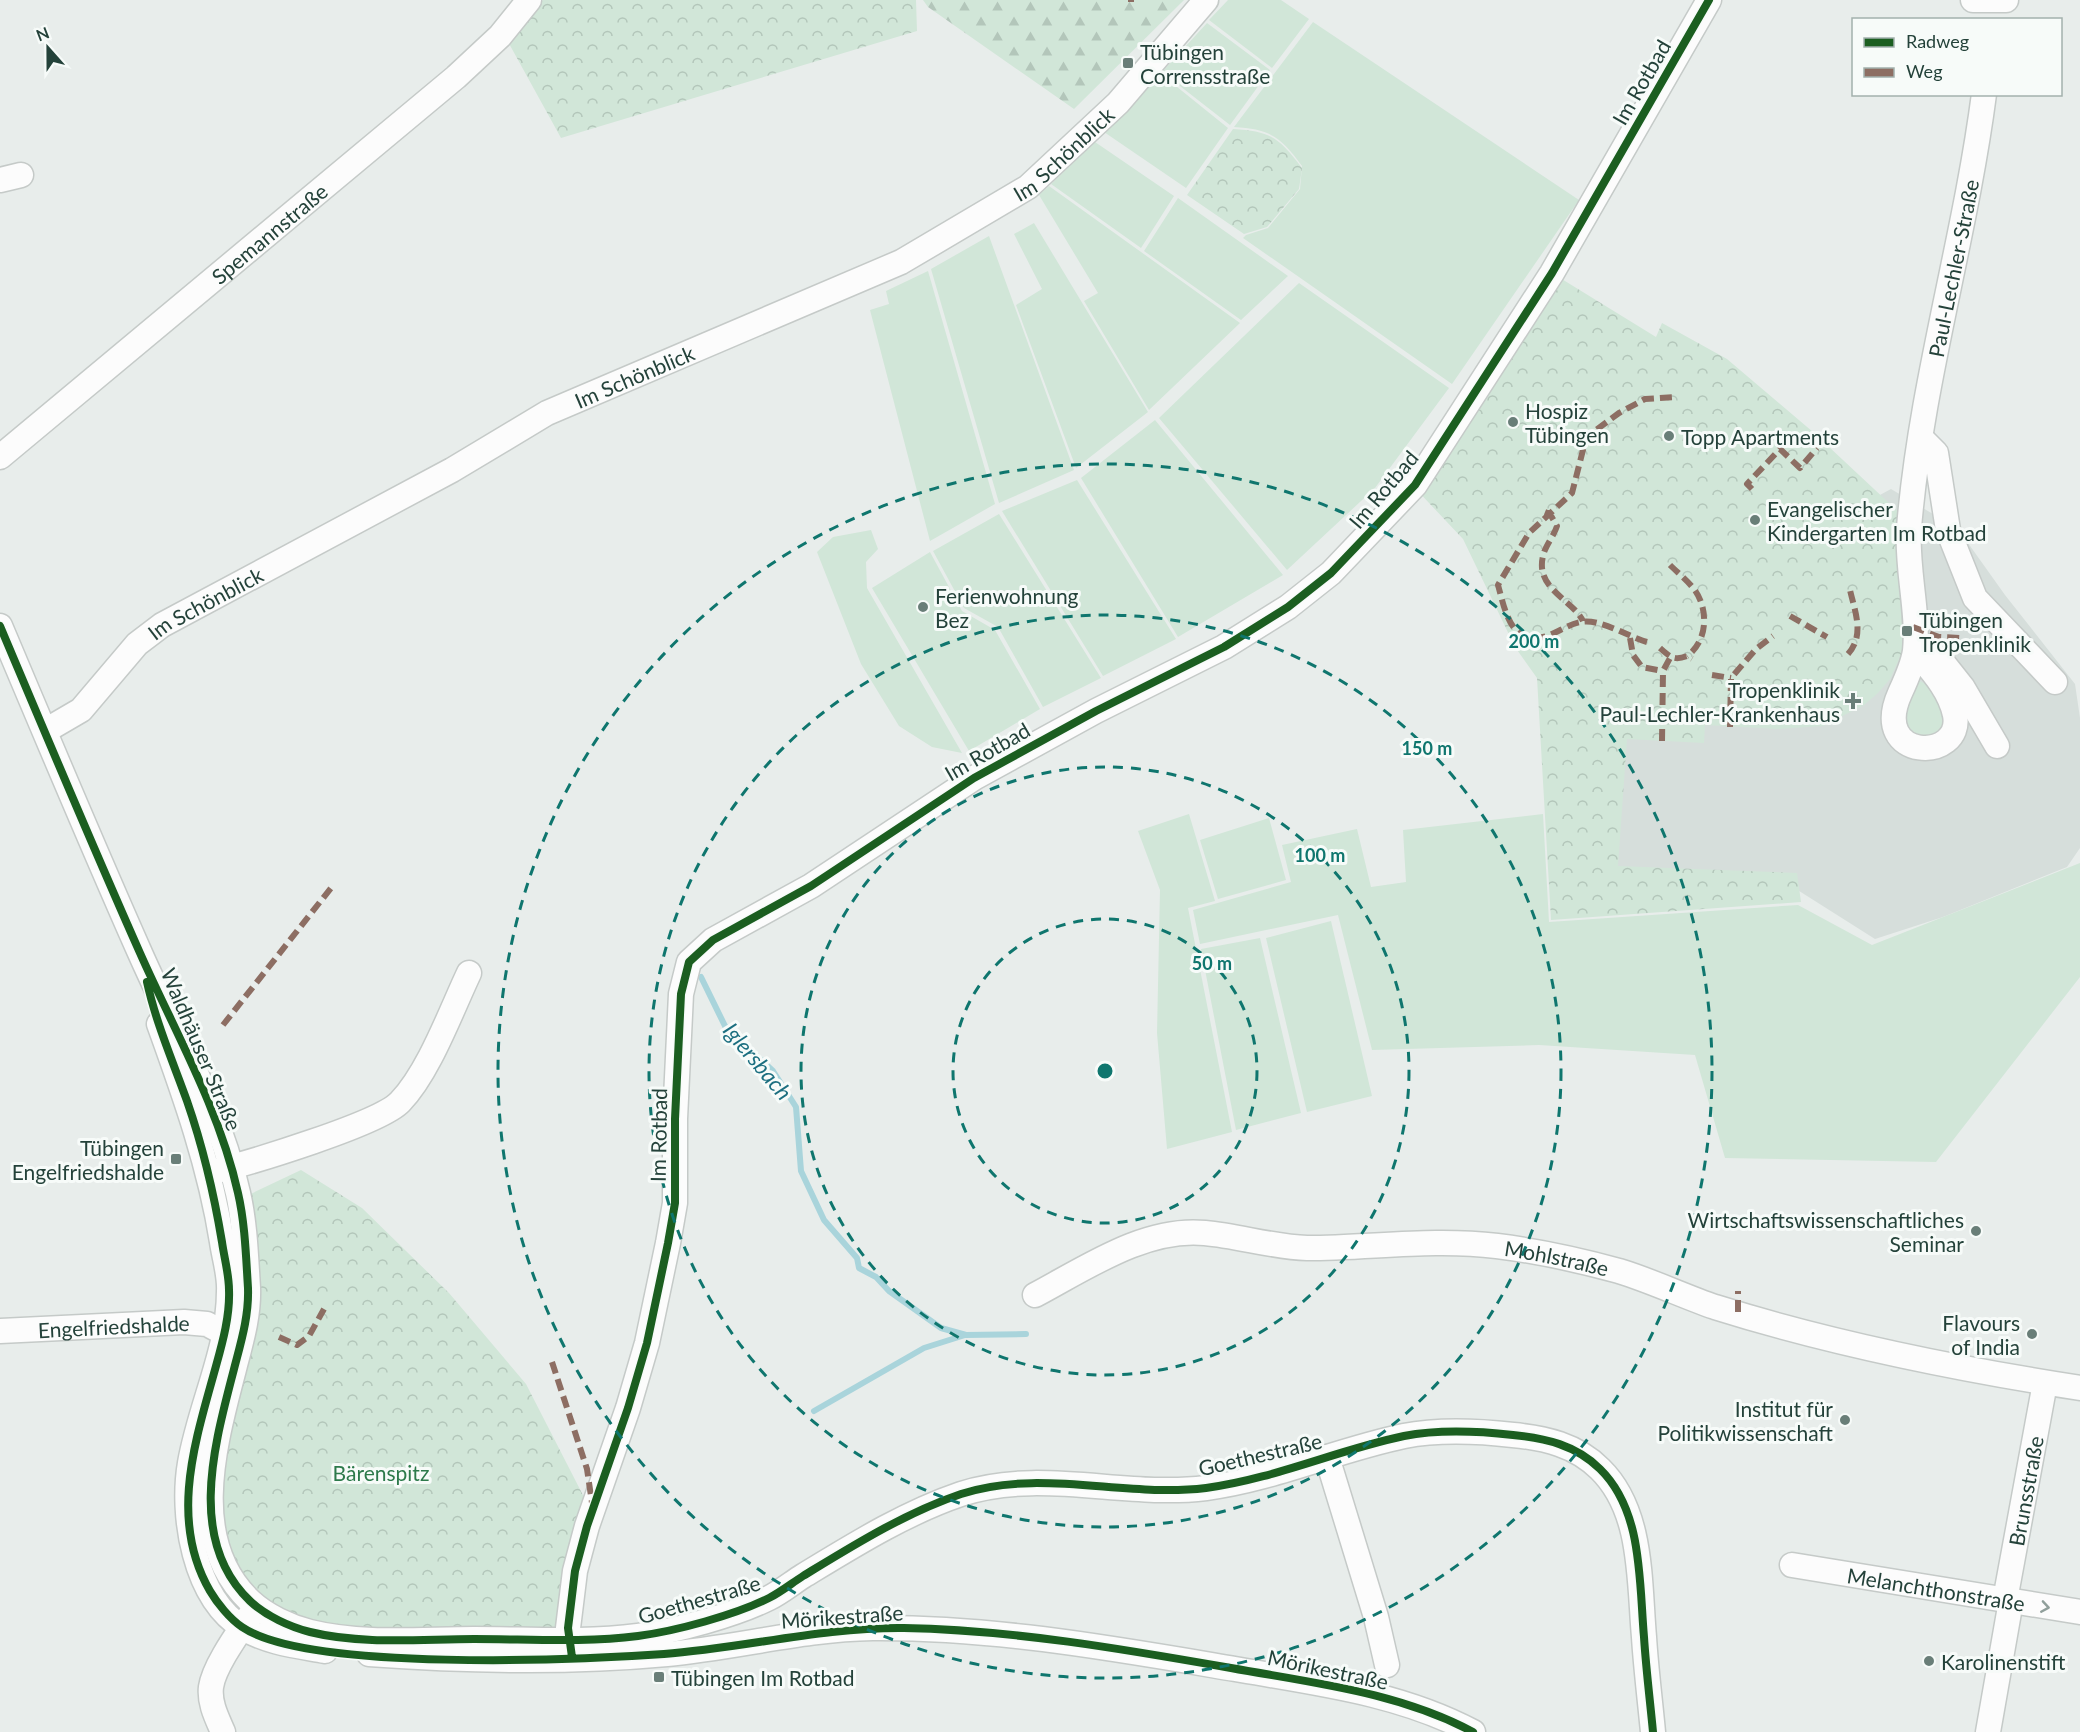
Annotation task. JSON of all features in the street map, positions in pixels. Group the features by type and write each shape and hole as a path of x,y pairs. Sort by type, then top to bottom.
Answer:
{"street":[{"name":"Spemannstraße","path":"0,457 456,77 500,36 530,0"},
{"name":"Im Schönblick","path":"45,731 81,710 137,644 162,625 452,470 547,413 901,262 1028,187 1118,103 1206,0"},
{"name":"Im Rotbad","path":"572,1649 570,1605 581,1547 647,1343 675,1203 675,1119 681,994 689,962 713,940 811,886 974,778 1046,737 1207,656 1261,625 1325,579 1362,543 1415,485 1552,273 1709,0"},
{"name":"Paul-Lechler-Straße","path":"1984,96 1978,141 1954,254 1921,438 1909,530 1914,639 1963,688 1997,746"},
{"path":"1921,438 1936,453 1948,531 1975,598 2055,682"},
{"name":"Waldhäuser Straße","path":"0,626 141,955 152,1005 189,1107 220,1170 230,1290 237,1333 217,1445 210,1502 212,1530 226,1569 255,1606"},
{"path":"220,1170 382,1115 399,1104 423,1068 469,973"},
{"name":"Mohlstraße","path":"1035,1295 1131,1246 1178,1233 1203,1233 1301,1248 1399,1242 1460,1242 1518,1250 1628,1274 1715,1306 1814,1334 2045,1383 2080,1388"},
{"name":"Engelfriedshalde","path":"0,1331 184,1322 207,1324 237,1333"},
{"name":"Waldhäuser Straße","path":"237,1333 190,1464 188,1517 193,1548 211,1593 242,1627"},
{"name":"Brunsstraße","path":"1988,1732 2045,1383"},
{"name":"Goethestraße","path":"572,1649 647,1635 714,1617 772,1597 795,1581 910,1515 967,1492 1019,1484 1169,1490 1206,1488 1248,1480 1410,1435 1443,1431 1492,1433 1553,1441 1578,1452 1600,1468 1617,1490 1634,1533 1653,1732"},
{"path":"1328,1457 1376,1617 1387,1665"},
{"name":"Melanchthonstraße","path":"1792,1564 2080,1612"},
{"name":"Goethestraße","path":"772,1597 764,1608 764,1617 770,1626 788,1637"},
{"path":"223,1732 214,1713 211,1687 255,1606"},
{"name":"Mörikestraße","path":"255,1606 303,1631 334,1635 666,1654 869,1628 905,1628 1004,1635 1327,1684 1420,1709 1473,1732"},
{"name":"Mörikestraße","path":"242,1627 275,1642 331,1652 411,1657 572,1649"}],"shaded area":[{"name":"Tropenklinik Paul-Lechler-Krankenhaus","path":"1891,489 1958,529 2005,595 2075,684 2080,718 2080,848 2067,867 1943,917 1875,939 1796,889 1605,901 1608,757 1852,510"}],"green space":[{"path":"543,0 916,0 917,31 561,138 507,40"},
{"path":"923,0 1184,0 1074,109 928,7"},
{"path":"1228,0 1281,0 1309,19 1272,68 1209,20"},
{"path":"1313,22 1579,200 1452,384 1243,238 1268,228 1300,189 1302,166 1288,148 1274,136 1257,130 1234,127"},
{"path":"1207,23 1270,70 1230,125 1162,72"},
{"path":"1161,74 1228,128 1186,188 1104,132"},
{"path":"1233,129 1257,132 1273,138 1302,168 1299,189 1267,227 1244,234 1187,195"},
{"path":"1095,142 1174,196 1141,248 1051,184"},
{"path":"1049,186 1240,323 1149,410 1084,301 1098,293 1039,195"},
{"path":"1178,198 1288,276 1241,320 1144,251"},
{"path":"1034,223 1148,412 1076,468 1016,305 1042,289 1014,234"},
{"path":"989,236 1074,470 999,503 931,269"},
{"path":"928,271 995,504 930,541 870,310 889,304 886,291"},
{"path":"1552,273 1656,337 1662,323 1727,359 1813,432 1904,517 1906,644 1890,679 1864,705 1823,726 1777,729 1705,725 1704,743 1627,739 1618,866 1797,873 1801,902 1551,920 1537,678 1515,647 1463,539 1413,486"},
{"path":"1299,283 1449,388 1375,488 1287,570 1159,418"},
{"path":"1155,420 1283,575 1178,637 1081,478"},
{"path":"1077,480 1176,639 1103,676 1002,511"},
{"path":"999,514 1101,678 1043,707 998,627 964,608 933,551"},
{"path":"871,530 878,549 866,562 867,588 962,753 932,747 899,726 861,664 817,552 833,537"},
{"path":"930,552 962,611 995,630 1040,709 969,751 872,588"},
{"path":"1917,680 1931,686 1945,720 1938,732 1922,739 1908,727 1906,713"},
{"path":"1189,814 1215,901 1188,908 1232,1132 1167,1149 1157,1033 1160,890 1138,831"},
{"path":"1543,814 1549,922 1798,905 1872,945 2080,863 2080,977 1936,1162 1725,1158 1695,1055 1539,1045 1372,1050 1338,915 1200,944 1193,910 1291,882 1282,845 1357,829 1371,887 1406,882 1403,830"},
{"path":"1269,818 1286,880 1218,899 1200,840"},
{"path":"1331,921 1372,1096 1307,1112 1266,938"},
{"path":"1260,938 1301,1113 1236,1130 1201,949"},
{"name":"Bärenspitz","path":"301,1170 362,1208 449,1293 526,1384 588,1505 571,1640 392,1640 255,1607 212,1530 240,1199"}],"waterway":[{"name":"Iglersbach","path":"701,977 725,1026 773,1071 796,1107 801,1171 824,1220 857,1258 859,1268 876,1277 889,1291 941,1328 966,1335 1026,1334"},
{"path":"814,1411 924,1348 965,1335"}],"marked path":[{"path":"1647,642 1605,625 1588,622 1576,623 1543,637 1523,636 1510,622 1498,585 1529,533 1572,493 1584,446 1596,430 1619,413 1645,399 1677,397"},
{"path":"1752,489 1747,484 1780,449 1800,468 1817,448"},
{"path":"1545,512 1550,514 1557,526 1543,556 1544,577 1583,621"},
{"path":"1670,565 1694,589 1704,615 1699,642 1687,656"},
{"path":"1848,654 1853,647 1857,631 1850,590"},
{"path":"1790,616 1827,637"},
{"path":"1913,627 1939,637 1961,638"},
{"path":"1730,727 1731,678 1756,649 1773,636"},
{"path":"1630,638 1633,655 1642,667 1663,671"},
{"path":"1660,648 1672,657 1687,656 1692,659"},
{"path":"1662,741 1663,671 1670,658"},
{"path":"1712,675 1731,678"},
{"path":"223,1025 331,888"},
{"path":"1738,1291 1738,1312"},
{"path":"279,1337 297,1345 309,1336 324,1309"},
{"path":"552,1362 587,1469 592,1503"}],"cycle path":[{"path":"572,1657 568,1628 575,1571 587,1526 628,1408 647,1343 675,1203 675,1119 681,994 689,962 713,940 811,886 974,778 1096,711 1224,647 1288,607 1331,573 1415,485 1552,273 1709,0"},
{"path":"0,626 153,983 208,1101 230,1162 242,1216 248,1298 244,1329 219,1428 211,1490 212,1520 218,1549 230,1577 250,1601 263,1611 302,1630 351,1639 577,1640 638,1636 705,1622 755,1604 773,1596 880,1530 920,1510 961,1494 991,1487 1052,1483 1144,1490 1206,1488 1256,1478 1404,1436 1445,1432 1525,1436 1560,1444 1581,1454 1600,1469 1614,1486 1624,1505 1631,1526 1639,1570 1653,1732"},
{"path":"147,982 203,1153 229,1284 228,1309 221,1347 194,1450 188,1507 190,1536 197,1564 210,1591 216,1601 242,1627 276,1641 324,1651 446,1660 571,1659 664,1654 814,1634 874,1629 904,1628 986,1632 1109,1648 1324,1684 1415,1707 1473,1732"}],"place":[{"name":"Tübingen Corrensstraße","path":"1128,63"},
{"name":"Hospiz Tübingen","path":"1513,422"},
{"name":"Topp Apartments","path":"1669,436"},
{"name":"Evangelischer Kindergarten Im Rotbad","path":"1755,520"},
{"name":"Ferienwohnung Bez","path":"923,607"},
{"name":"Tübingen Tropenklinik","path":"1907,631"},
{"name":"Tropenklinik Paul-Lechler-Krankenhaus","path":"1853,701"},
{"name":"Tübingen Engelfriedshalde","path":"176,1159"},
{"name":"Wirtschaftswissenschaftliches Seminar","path":"1976,1231"},
{"name":"Flavours of India","path":"2032,1334"},
{"name":"Institut für Politikwissenschaft","path":"1845,1420"},
{"name":"Karolinenstift","path":"1929,1661"},
{"name":"Tübingen Im Rotbad","path":"659,1677"}]}
